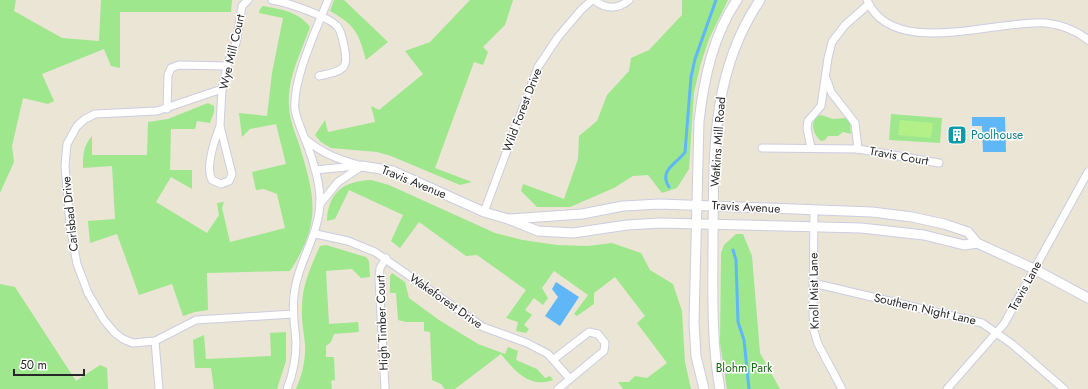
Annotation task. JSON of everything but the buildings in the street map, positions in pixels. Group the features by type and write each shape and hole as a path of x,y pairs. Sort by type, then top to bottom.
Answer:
{"street":[{"path":"272,0 288,4 321,18 338,28 344,44 347,62 338,72 319,76"},
{"path":"287,389 296,353 293,314 294,297 298,277 316,234 320,205 315,170 295,110 296,94 307,56 328,0"},
{"path":"593,0 606,7 614,8 622,6 629,0"},
{"name":"Wild Forest Drive","path":"484,212 538,67 558,37 581,10 593,0"},
{"name":"Watkins Mill Road","path":"704,389 700,377 694,340 699,121 706,77 718,37 737,0"},
{"name":"Watkins Mill Road","path":"720,389 713,339 713,225 717,119 722,85 740,33 760,0"},
{"name":"Wye Mill Court","path":"220,126 232,174 230,180 221,184 214,182 210,176 213,148 220,126 222,89 227,66 236,43 246,1"},
{"path":"868,2 876,15 885,23 895,28 907,31 938,32 1044,23 1068,28 1088,40"},
{"name":"Travis Court","path":"811,148 807,128 808,121 821,106 830,50 834,39 845,25 868,2"},
{"path":"167,109 168,76 171,68 179,65 227,66"},
{"name":"Travis Court","path":"826,74 830,90 855,122 858,149"},
{"name":"Carlsbad Drive","path":"222,89 167,109 148,112 95,114 85,119 78,126 67,144 66,153 67,194 74,252 88,293 109,327 123,339 140,344 155,341 196,320 293,314"},
{"path":"305,138 316,148 333,157 362,166"},
{"name":"Travis Court","path":"762,148 858,149 940,163"},
{"path":"320,205 338,182 362,166"},
{"name":"Travis Avenue","path":"315,170 371,166 393,171 484,212 508,219 538,231 555,233 573,233 627,225 660,223 893,230 924,235 964,245 977,243"},
{"name":"Travis Lane","path":"947,389 998,332 1088,172"},
{"name":"Travis Avenue","path":"508,219 582,214 642,204 872,212 912,217 944,224 968,232 977,243 1034,269 1088,298"},
{"name":"Knoll Mist Lane","path":"814,210 813,319 816,337 842,389"},
{"name":"Wakeforest Drive","path":"316,234 363,246 386,258 471,320 495,333 538,348 554,359 570,379"},
{"name":"High Timber Court","path":"385,389 379,279 380,268 386,258"},
{"name":"Southern Night Lane","path":"813,283 972,319 982,323 998,332 1064,389"},
{"path":"554,359 585,334 594,332 601,337 605,343 604,351 558,389"},
{"path":"155,341 159,389"}],"green space":[{"path":"0,0 16,0 14,11 62,38 99,41 101,0 232,0 231,12 120,12 120,68 111,66 104,49 42,74 54,101 48,104 23,98 12,146 14,162 0,193"},
{"path":"334,0 344,0 388,42 366,60 361,43 355,31 345,21 330,11"},
{"path":"470,0 513,0 505,25 483,47 488,52 483,65 474,62 435,168 472,182 460,185 391,156 377,152 331,148 321,142 315,135 325,120 328,132 375,122 371,106 379,110 423,74 405,51 430,42"},
{"path":"682,0 728,0 709,39 701,63 694,92 689,169 677,188 662,193 648,175 633,176 614,188 570,207 537,207 521,191 523,184 564,199 578,159 579,136 597,121 607,95 629,71 631,58 649,50 682,15"},
{"path":"263,6 289,12 301,18 310,27 292,76 289,96 289,111 309,179 312,195 311,223 307,238 300,254 290,271 207,273 208,310 183,316 172,284 139,295 117,234 90,243 88,221 115,219 112,166 83,168 84,151 92,136 92,155 147,155 148,122 168,119 208,103 214,106 214,112 210,123 197,121 195,129 171,129 170,170 192,170 192,189 171,177 156,202 207,233 219,215 217,203 224,202 222,208 230,242 285,228 277,194 264,189 256,190 252,172 286,164 276,124 250,129 242,137 239,113 267,116 272,73 283,18 259,13"},
{"path":"891,114 942,118 940,143 889,140"},
{"path":"821,115 833,119 846,118 850,123 851,134 843,132 838,136 828,136 825,140 821,141 814,131 813,124 814,120"},
{"path":"900,120 933,123 931,138 898,135"},
{"path":"371,180 389,185 495,233 523,240 557,245 588,246 612,243 641,253 650,270 673,284 682,311 685,362 691,389 623,389 618,382 629,382 635,376 647,378 667,363 637,323 645,316 615,277 594,293 594,304 577,316 574,314 588,295 554,271 542,288 548,298 543,305 534,298 525,310 532,315 524,325 529,329 526,333 516,331 518,322 506,318 526,290 477,255 466,256 419,222 400,248 391,241 403,215 349,190 335,219 327,221 330,203 339,190 352,183"},
{"name":"Blohm Park","path":"736,234 743,234 752,256 760,353 780,389 727,389 720,343 721,253 724,245"},
{"path":"326,245 366,257 369,261 370,277 361,278 352,269 326,271 329,324 358,322 359,332 334,334 331,342 326,346 326,357 334,357 335,380 331,381 332,389 296,389 302,373 305,356 302,300 305,284 310,268 320,246"},
{"path":"392,273 405,282 409,298 439,320 478,344 505,354 508,347 518,351 516,360 537,369 545,378 550,376 553,380 537,382 529,380 517,372 501,354 455,389 445,389 441,384 432,380 430,332 424,331 424,322 406,322 398,320 396,293 390,293 390,276"},
{"path":"0,284 15,287 76,381 100,365 107,368 108,389 0,389"},
{"path":"286,332 286,361 277,389 214,389 211,368 195,368 193,340 204,335 206,359 271,356 270,333"}],"water":[{"path":"972,117 1005,117 1006,152 983,152 982,126 972,126"},
{"path":"556,282 579,297 560,326 545,316 558,297 552,289"}],"waterway":[{"path":"669,187 666,181 667,172 685,152 691,77 695,59 716,0"},
{"path":"733,250 736,260 738,322 744,340 749,389"}],"place":[{"name":"Poolhouse","path":"957,135"}]}
